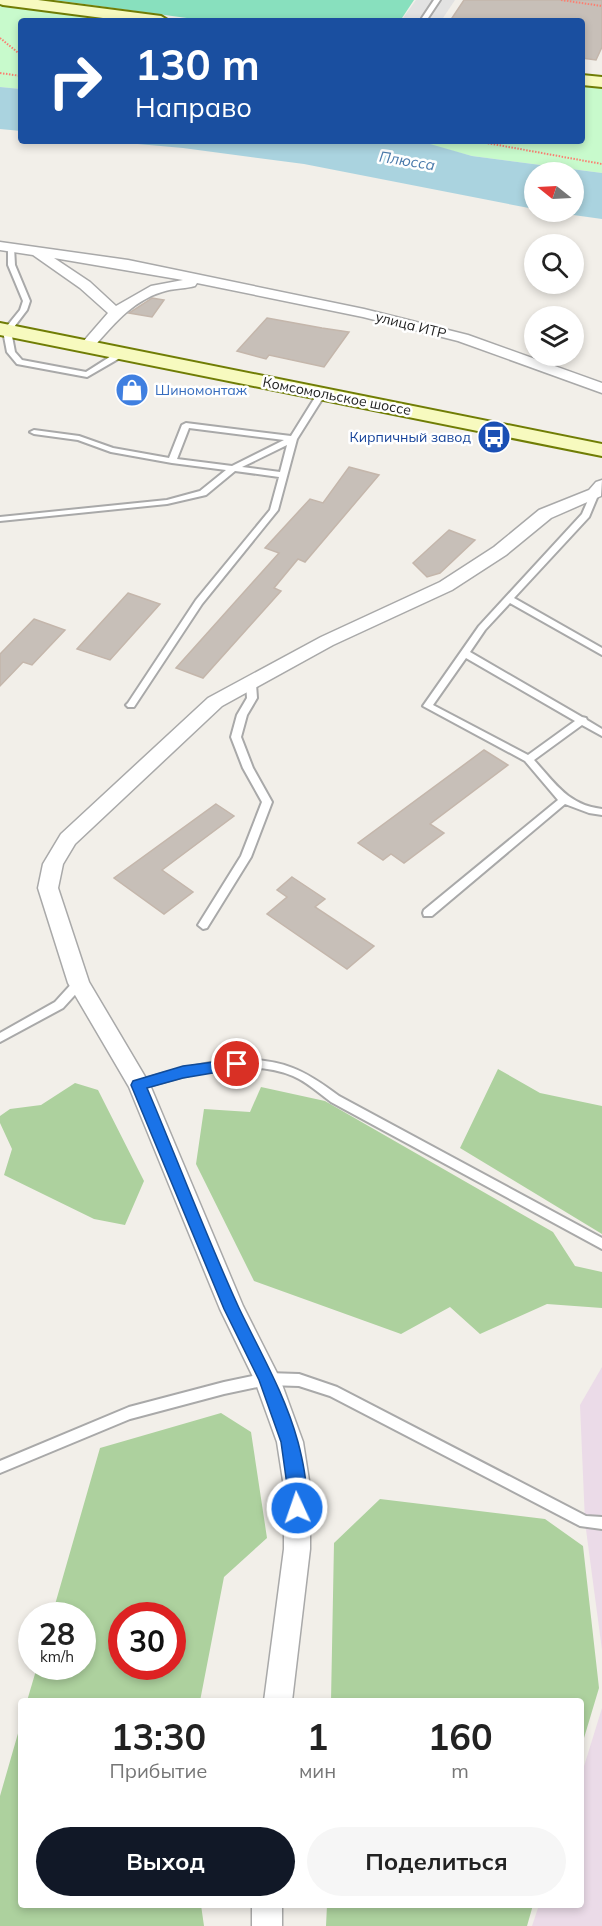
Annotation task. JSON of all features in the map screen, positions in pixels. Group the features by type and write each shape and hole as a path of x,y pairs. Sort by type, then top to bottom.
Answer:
{"main road":[{"path":"3,0 138,18"},
{"path":"585,80 602,82"},
{"name":"Комсомольское шоссе","path":"4,330 602,450"}],"street":[{"name":"улица ИТР","path":"6,247 128,264 334,306 463,338 602,388"},
{"name":"улица ИТР","path":"33,251 85,285 114,313 141,294 161,287 215,283"},
{"path":"87,346 114,313"},
{"path":"278,1698 297,1549 297,1487 290,1442 267,1379 232,1309 139,1085 79,983 48,888 53,864 68,838 215,702 327,641 446,586 500,551 545,514 598,489"},
{"path":"267,1908 267,1926"}],"lane":[{"path":"425,18 437,0"},
{"path":"6,247 13,274 26,296 26,305 4,330 11,352 20,362 87,375 122,353"},
{"path":"130,705 199,602 274,510 293,439 322,393"},
{"path":"172,461 186,425 293,439"},
{"path":"34,432 80,438 111,450 172,461 284,475"},
{"path":"0,519 167,502 202,493 233,469 293,439"},
{"path":"598,489 586,515 508,598 465,653 429,706 528,759 564,800 592,811 602,812"},
{"path":"508,598 602,652"},
{"path":"465,653 602,733"},
{"path":"203,925 246,857 267,802 248,768 236,737 242,715 252,698 251,684"},
{"path":"528,759 583,720"},
{"path":"428,913 564,800"},
{"path":"0,1038 59,1005 79,983"},
{"path":"139,1085 183,1072 237,1064 277,1066 299,1073 335,1099 602,1244"},
{"path":"0,1467 129,1413 267,1379 299,1380 333,1391 585,1522 602,1523"}],"path":[{"path":"561,0 602,6"},
{"path":"0,38 18,53"},
{"path":"0,74 18,76"},
{"path":"492,144 602,164"}],"shaded area":[{"path":"416,0 455,0 443,18 403,18"},
{"path":"602,1367 602,1650 585,1522 580,1405"},
{"path":"602,1708 602,1926 532,1926 538,1908 584,1908 584,1766"}],"green space":[{"path":"54,0 414,0 402,18 187,18"},
{"path":"0,5 91,18 18,18 18,89 0,87"},
{"path":"585,84 602,87 602,173 584,171 584,162 524,163 472,156 426,144 585,144"},
{"path":"498,1069 540,1093 602,1106 602,1234 460,1148"},
{"path":"75,1083 98,1090 144,1181 125,1225 94,1219 4,1175 12,1149 0,1123 0,1116 10,1109 41,1105"},
{"path":"261,1087 325,1101 553,1232 575,1266 602,1272 602,1308 547,1304 480,1334 450,1307 401,1334 254,1281 196,1164 204,1109 250,1112"},
{"path":"221,1413 251,1432 267,1538 224,1577 201,1698 28,1698 33,1680 96,1680 96,1602 56,1602 100,1448"},
{"path":"380,1499 545,1519 583,1546 599,1688 584,1738 584,1698 331,1698 334,1543"},
{"path":"18,1733 18,1908 201,1908 204,1926 0,1926 0,1796"},
{"path":"327,1908 532,1908 527,1926 326,1926"}],"water":[{"path":"0,87 18,89 18,131 0,129"},
{"name":"Плюсса","path":"138,144 430,144 472,156 524,163 524,207 304,164"},
{"path":"584,171 602,173 602,219 584,216"}],"building":[{"path":"464,0 602,0 602,47 596,60 585,58 585,18 452,18"},
{"path":"152,298 164,300 152,317 129,313"},
{"path":"267,318 349,332 324,367 269,355 266,359 237,351"},
{"path":"349,467 379,475 305,562 298,559 274,588 281,591 203,678 176,668 279,553 265,548 310,499 323,503"},
{"path":"449,530 475,540 440,573 427,577 413,563"},
{"path":"128,593 160,604 110,660 77,649"},
{"path":"34,619 65,630 32,665 23,662 0,686 0,654"},
{"path":"484,750 508,765 430,824 444,833 404,863 391,854 383,860 358,843"},
{"path":"216,804 234,816 162,870 193,892 164,914 114,878"},
{"path":"292,877 325,899 315,907 374,946 347,969 267,914 287,897 277,890"}],"place":[{"name":"Шиномонтаж","path":"132,390"},
{"name":"Кирпичный завод","path":"494,437"}],"route":[{"path":"237,1064 183,1072 139,1085 232,1309 267,1379 290,1442 297,1487 297,1508"}]}
